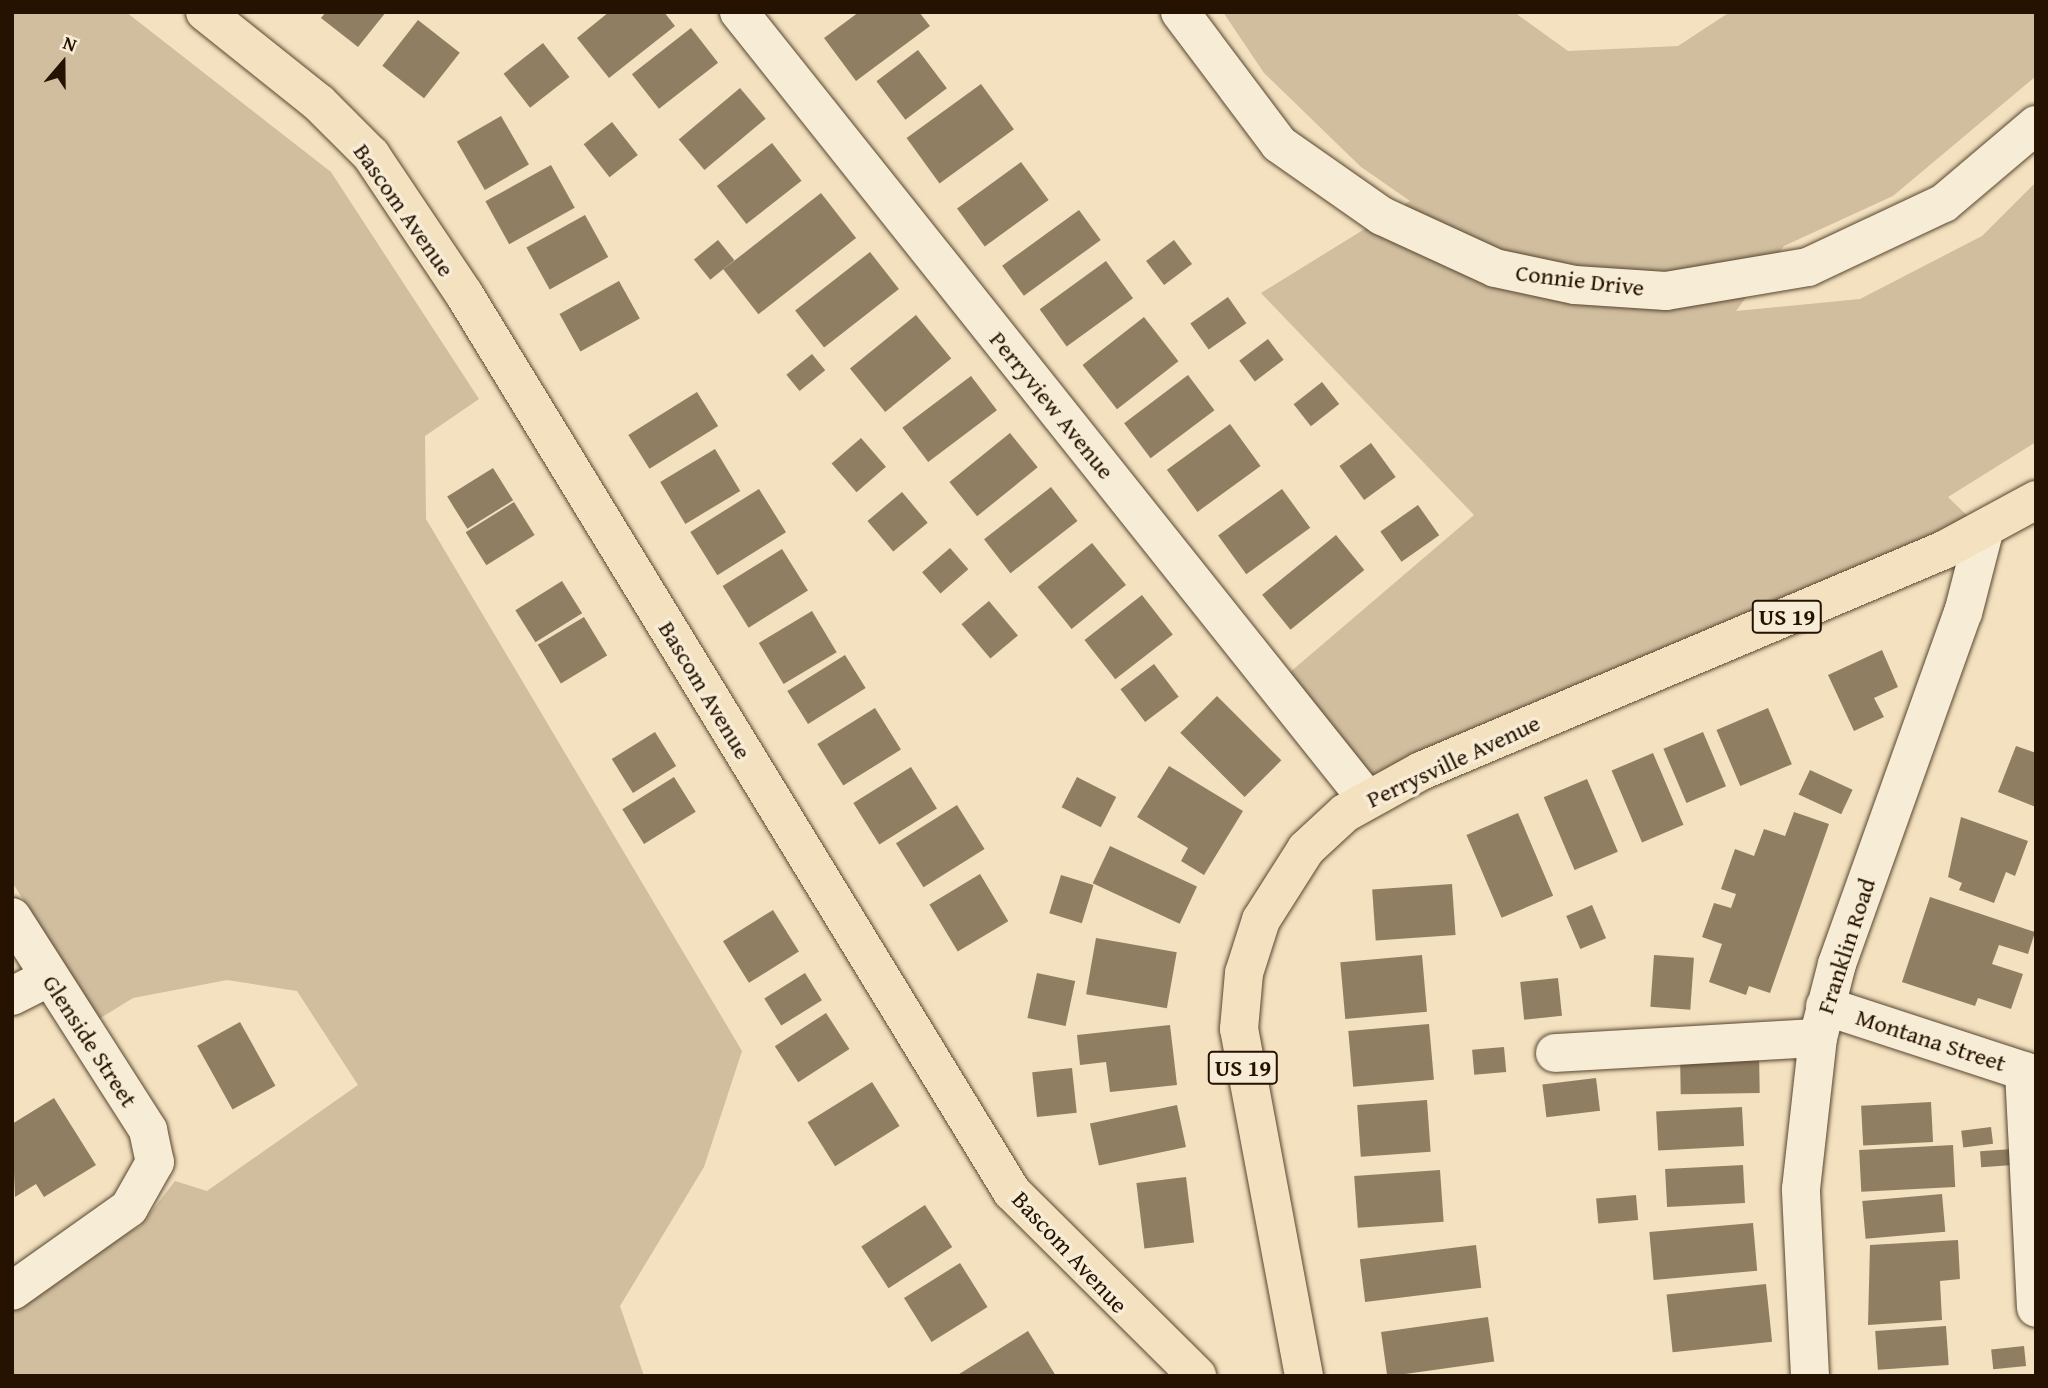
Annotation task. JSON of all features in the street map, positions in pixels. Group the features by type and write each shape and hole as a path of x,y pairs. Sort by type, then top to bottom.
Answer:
{"main road":[{"name":"Bascom Avenue","path":"205,12 319,103 371,155 464,294 1012,1192 1197,1376"},
{"name":"Perrysville Avenue","path":"1304,1376 1247,1098 1240,1000 1251,946 1273,894 1306,849 1366,799 1984,532 2036,500"}],"street":[{"name":"Perryview Avenue","path":"738,12 1366,799"},
{"name":"Connie Drive","path":"1180,12 1279,144 1382,216 1495,268 1575,285 1666,290 1808,267 1944,203 2036,125"},
{"name":"Franklin Road","path":"1805,1375 1801,1189 1822,1022 1963,613 1984,532"},
{"name":"Glenside Street","path":"12,917 48,978 148,1130 154,1169 129,1208 12,1291"},
{"path":"12,996 48,978"},
{"path":"1555,1053 1822,1022"},
{"name":"Montana Street","path":"1822,1022 2030,1073"},
{"path":"2030,1073 2036,1308"}],"shaded area":[{"path":"12,12 126,12 331,172 479,399 425,436 426,519 742,1051 704,1167 620,1306 644,1376 12,1376 12,1302 140,1226 175,1181 207,1191 358,1085 297,991 227,980 133,998 99,1019 12,882"},
{"path":"1223,12 1514,12 1568,51 1678,46 1730,12 2036,12 2036,76 1893,196 1784,246 1736,311 1860,299 1982,236 2036,182 2036,442 1948,497 1984,532 1366,798 1275,685 1474,515 1261,293 1410,201 1361,167 1264,73"}],"building":[{"path":"326,12 386,12 358,47 321,18"},
{"path":"609,12 664,12 675,26 609,78 577,38"},
{"path":"859,12 919,12 930,26 856,81 824,38"},
{"path":"418,20 460,53 424,98 382,66"},
{"path":"691,28 718,63 659,109 632,74"},
{"path":"543,43 569,77 530,108 504,74"},
{"path":"918,50 947,88 905,120 876,81"},
{"path":"981,84 1014,129 939,183 907,138"},
{"path":"740,88 766,119 704,170 679,139"},
{"path":"501,116 529,164 485,190 457,142"},
{"path":"612,122 638,155 609,177 584,144"},
{"path":"772,143 802,181 746,224 717,186"},
{"path":"1021,162 1049,200 985,246 957,208"},
{"path":"551,165 575,208 509,244 485,201"},
{"path":"821,193 856,238 758,314 723,269"},
{"path":"1079,210 1101,240 1024,296 1002,266"},
{"path":"585,215 608,257 550,289 526,247"},
{"path":"718,240 734,260 710,280 694,260"},
{"path":"1174,240 1192,264 1164,285 1146,261"},
{"path":"870,252 899,289 824,348 795,310"},
{"path":"1106,261 1133,298 1067,346 1040,309"},
{"path":"619,281 640,319 580,352 560,314"},
{"path":"1228,297 1246,323 1209,350 1190,323"},
{"path":"916,315 951,359 885,412 850,368"},
{"path":"1144,317 1178,361 1117,409 1083,365"},
{"path":"1268,339 1284,360 1255,381 1239,361"},
{"path":"812,354 825,370 800,391 786,375"},
{"path":"1188,375 1214,410 1151,458 1124,423"},
{"path":"971,376 997,410 928,462 902,428"},
{"path":"1322,382 1339,404 1311,426 1294,404"},
{"path":"697,392 718,426 650,469 628,435"},
{"path":"1230,424 1261,466 1197,512 1167,470"},
{"path":"1010,433 1038,467 977,516 949,482"},
{"path":"861,438 886,467 856,492 832,464"},
{"path":"1371,443 1396,477 1364,500 1339,466"},
{"path":"715,449 740,491 685,524 660,482"},
{"path":"493,468 513,500 467,529 447,497"},
{"path":"1051,487 1077,521 1010,573 984,539"},
{"path":"759,489 786,532 717,575 690,532"},
{"path":"1282,489 1310,528 1246,574 1218,535"},
{"path":"902,492 928,523 893,552 868,521"},
{"path":"514,502 535,535 486,565 466,532"},
{"path":"1418,505 1439,535 1402,562 1380,531"},
{"path":"1336,535 1364,570 1290,630 1262,595"},
{"path":"1092,543 1126,585 1072,629 1038,587"},
{"path":"950,548 968,569 940,593 922,572"},
{"path":"782,549 808,591 749,628 723,586"},
{"path":"562,581 582,613 535,642 515,610"},
{"path":"1142,595 1173,634 1115,679 1084,640"},
{"path":"989,601 1018,635 990,659 961,624"},
{"path":"812,611 837,652 784,684 759,643"},
{"path":"584,617 607,656 561,683 538,645"},
{"path":"1882,650 1898,687 1874,698 1884,717 1854,731 1828,675"},
{"path":"845,655 866,688 808,724 787,691"},
{"path":"1154,664 1179,697 1145,722 1120,689"},
{"path":"1217,696 1281,760 1245,797 1180,733"},
{"path":"875,708 901,750 843,786 817,744"},
{"path":"1768,708 1792,764 1740,786 1716,730"},
{"path":"655,732 676,766 633,793 612,759"},
{"path":"1703,732 1726,786 1686,803 1663,749"},
{"path":"2016,746 2036,753 2036,807 1998,792"},
{"path":"1653,753 1683,825 1642,842 1612,771"},
{"path":"1169,766 1243,811 1204,875 1181,861 1188,848 1137,817"},
{"path":"911,767 937,809 879,845 853,803"},
{"path":"1810,770 1853,790 1841,814 1799,794"},
{"path":"674,777 696,812 644,844 622,809"},
{"path":"1077,777 1116,797 1101,827 1062,807"},
{"path":"1587,779 1618,852 1575,870 1544,797"},
{"path":"957,805 985,849 923,887 896,843"},
{"path":"1794,812 1829,824 1770,993 1749,986 1746,995 1709,982 1722,944 1702,937 1714,903 1731,908 1736,894 1721,889 1735,849 1754,856 1764,829 1785,836"},
{"path":"1518,813 1553,896 1502,918 1466,835"},
{"path":"1961,817 2028,841 2015,876 2006,872 1994,903 1959,890 1962,883 1948,877"},
{"path":"1110,846 1197,887 1180,924 1093,883"},
{"path":"980,874 1008,921 958,952 929,904"},
{"path":"1061,875 1094,885 1082,923 1049,913"},
{"path":"1452,884 1456,935 1376,940 1372,890"},
{"path":"1930,897 2035,932 2028,954 1999,945 1992,964 2023,974 2011,1009 1978,998 1975,1006 1902,982"},
{"path":"1592,905 1606,938 1580,949 1566,916"},
{"path":"773,910 799,952 749,983 723,941"},
{"path":"1096,938 1177,952 1167,1008 1086,994"},
{"path":"1422,955 1427,1012 1345,1019 1340,962"},
{"path":"1654,955 1694,958 1690,1010 1650,1007"},
{"path":"805,973 822,1000 781,1026 764,998"},
{"path":"1037,973 1075,981 1066,1026 1027,1018"},
{"path":"1558,978 1562,1016 1524,1020 1520,982"},
{"path":"826,1013 849,1049 798,1082 775,1046"},
{"path":"240,1022 275,1086 233,1110 197,1046"},
{"path":"1429,1024 1434,1080 1353,1087 1348,1031"},
{"path":"1170,1025 1177,1085 1110,1092 1106,1062 1080,1065 1077,1035"},
{"path":"1504,1047 1506,1072 1474,1075 1472,1050"},
{"path":"1759,1052 1760,1093 1681,1094 1680,1053"},
{"path":"1072,1068 1077,1113 1037,1117 1032,1072"},
{"path":"1596,1078 1600,1111 1546,1117 1542,1085"},
{"path":"872,1082 900,1126 835,1166 808,1122"},
{"path":"54,1098 96,1165 44,1197 36,1184 15,1197 12,1124"},
{"path":"1427,1100 1431,1152 1361,1157 1357,1105"},
{"path":"1931,1102 1933,1142 1863,1146 1861,1106"},
{"path":"1177,1105 1186,1147 1099,1166 1090,1124"},
{"path":"1742,1107 1744,1146 1658,1150 1656,1112"},
{"path":"1991,1127 1993,1144 1963,1148 1961,1131"},
{"path":"1953,1145 1955,1187 1861,1192 1859,1150"},
{"path":"2012,1149 2013,1165 1981,1167 1980,1151"},
{"path":"1743,1165 1745,1203 1667,1207 1665,1169"},
{"path":"1440,1170 1444,1222 1358,1228 1354,1176"},
{"path":"1186,1177 1194,1243 1144,1249 1136,1183"},
{"path":"1942,1194 1945,1232 1866,1239 1862,1201"},
{"path":"1636,1195 1638,1220 1598,1223 1596,1198"},
{"path":"925,1205 952,1247 888,1288 861,1246"},
{"path":"1753,1223 1757,1271 1654,1280 1649,1232"},
{"path":"1958,1240 1960,1279 1940,1281 1942,1320 1868,1325 1870,1245"},
{"path":"1476,1245 1481,1288 1365,1302 1360,1259"},
{"path":"960,1263 988,1307 932,1342 904,1298"},
{"path":"1766,1284 1772,1342 1673,1352 1667,1294"},
{"path":"1488,1317 1494,1362 1387,1376 1381,1332"},
{"path":"1946,1326 1949,1365 1878,1370 1875,1331"},
{"path":"1028,1331 1056,1376 956,1376"},
{"path":"2024,1346 2026,1366 1993,1369 1991,1349"}]}
